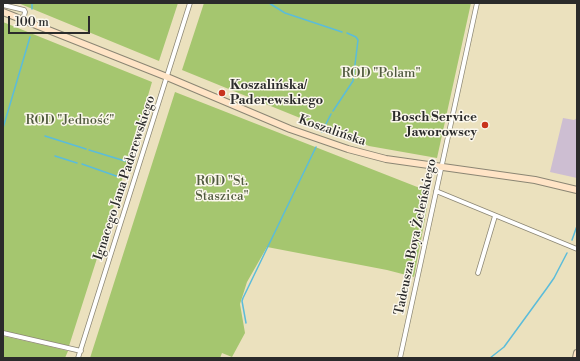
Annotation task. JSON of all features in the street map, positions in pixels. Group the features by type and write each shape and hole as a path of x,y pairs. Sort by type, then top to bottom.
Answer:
{"street":[{"name":"Ignacego Jana Paderewskiego","path":"78,358 190,3"},
{"name":"Tadeusza Boya Żeleńskiego","path":"400,358 477,3"},
{"path":"3,5 24,10 23,20"},
{"name":"Koszalińska","path":"3,12 167,77 290,129 326,142 370,155 441,168 535,180 577,190"},
{"path":"436,191 577,249"},
{"path":"478,273 495,216"},
{"path":"3,334 80,351"},
{"path":"576,358 577,353"}],"shaded area":[{"path":"563,118 574,120 577,118 577,178 550,172"}],"green space":[{"path":"18,3 178,3 159,61"},
{"name":"ROD \"Polam\"","path":"204,3 471,3 437,158 369,146 182,70"},
{"name":"ROD \"Jedność\"","path":"3,22 152,82 69,346 3,331"},
{"name":"ROD \"St. Staszica\"","path":"175,92 430,192 414,277 387,270 267,247 247,282 240,304 245,333 232,357 222,353 220,358 90,358"},
{"path":"3,336 68,351 65,358 3,358"}],"waterway":[{"path":"32,3 32,9"},
{"path":"269,3 285,13 342,32"},
{"path":"333,111 353,81 358,40 356,37 347,33"},
{"path":"3,128 30,37"},
{"path":"322,132 331,114"},
{"path":"45,136 86,149"},
{"path":"246,323 242,301 243,298 316,147"},
{"path":"89,150 125,161"},
{"path":"55,156 77,163"},
{"path":"82,164 119,177"},
{"path":"572,240 577,226"},
{"path":"490,358 504,347 554,278 567,253"}],"place":[{"name":"Koszalińska/ Paderewskiego","path":"222,93"},
{"name":"Bosch Service Jaworowscy","path":"485,125"}]}
